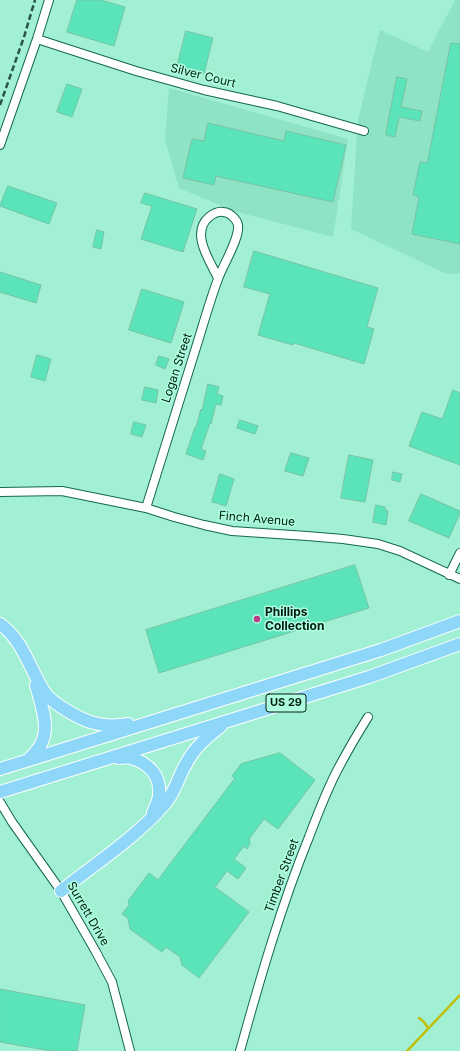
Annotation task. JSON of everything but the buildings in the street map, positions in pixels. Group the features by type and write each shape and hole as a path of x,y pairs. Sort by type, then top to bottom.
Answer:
{"highway":[{"name":"US 29","path":"0,769 381,650 460,621"},
{"path":"0,624 6,628 21,647 46,694 60,706 76,716 94,723 116,726 157,721"},
{"name":"US 29","path":"0,792 369,677 460,644"},
{"path":"27,761 40,747 45,731 45,720 32,669"},
{"path":"61,891 130,838 165,804 174,791 186,764 197,747 227,722"},
{"path":"110,758 131,758 144,764 154,772 159,783 159,797 151,818"}],"street":[{"path":"0,145 49,0"},
{"name":"Silver Court","path":"37,39 136,71 197,88 277,106 364,132"},
{"name":"Logan Street","path":"146,508 218,278 236,238 238,226 237,222 228,213 222,212 216,212 208,218 202,229 201,238 203,248 218,278"},
{"name":"Finch Avenue","path":"0,492 62,492 146,508 174,517 232,531 329,538 378,544 400,551 460,579"},
{"path":"449,575 460,553"},
{"name":"Timber Street","path":"240,1051 255,995 299,861 338,767 368,717"},
{"name":"Surrett Drive","path":"0,802 12,822 61,891 112,982 130,1051"}],"shaded area":[{"path":"455,0 460,0 460,273 447,274 351,229 358,120 380,30 428,52"},
{"path":"169,88 348,139 333,237 234,211 179,188 165,140"}],"waterway":[{"path":"407,1051 460,995"},
{"path":"419,1018 428,1028"}],"railway":[{"path":"0,105 24,37 35,0"}],"place":[{"name":"Phillips Collection","path":"257,619"}]}
